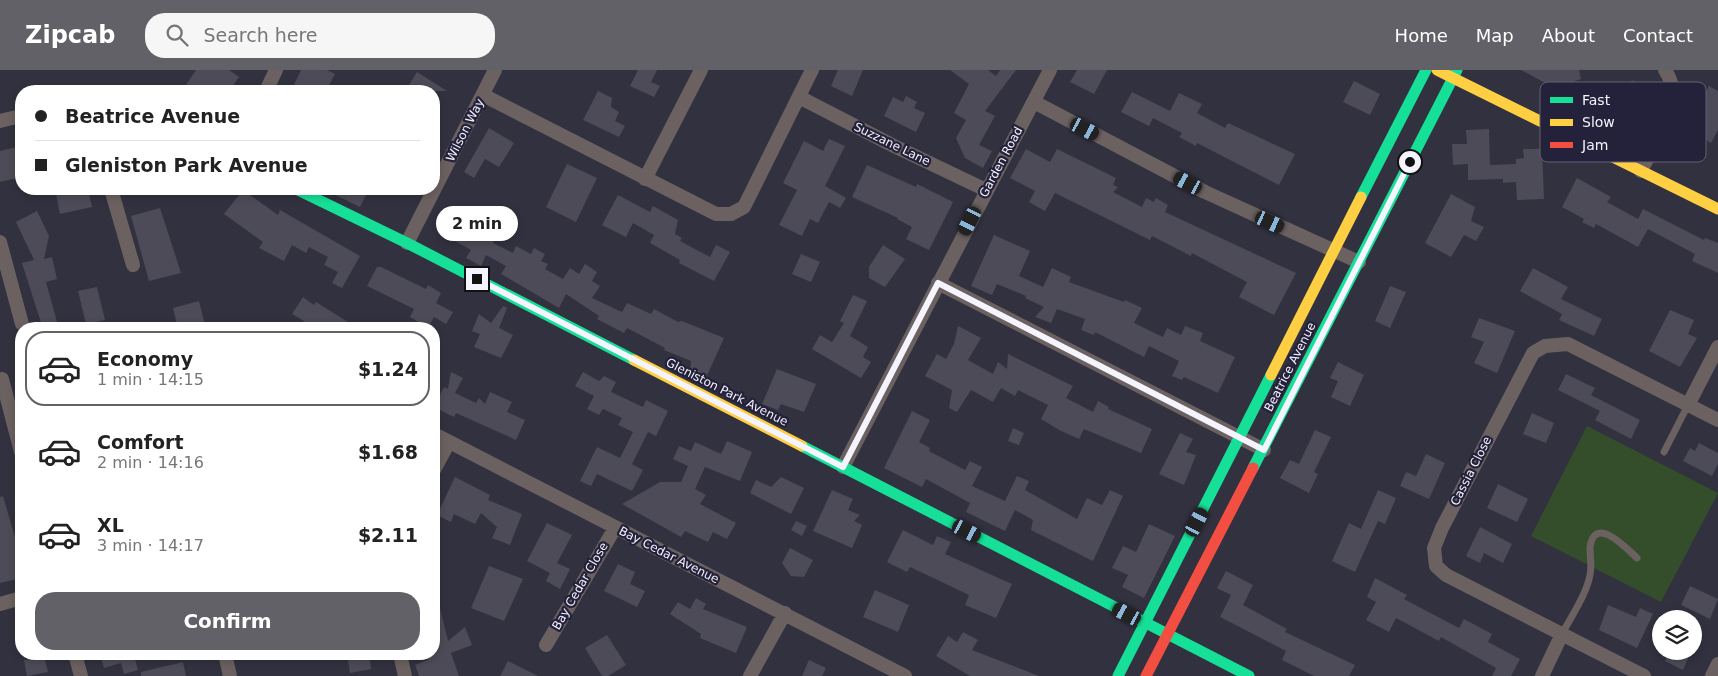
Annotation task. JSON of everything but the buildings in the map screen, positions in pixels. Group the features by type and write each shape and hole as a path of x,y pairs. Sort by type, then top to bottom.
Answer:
{"main road":[{"name":"Beatrice Avenue","path":"1118,676 1241,438 1426,70"},
{"path":"1437,70 1455,74 1540,118"},
{"name":"Beatrice Avenue","path":"1146,676 1264,450 1455,74"},
{"path":"1624,162 1718,209"},
{"name":"Gleniston Park Avenue","path":"308,195 407,243 1167,635"},
{"path":"1167,635 1249,676"}],"street":[{"path":"269,85 276,70"},
{"name":"Wilson Way","path":"440,179 495,70"},
{"path":"645,179 701,70"},
{"path":"483,95 716,214 731,214 744,207 812,70"},
{"name":"Garden Road","path":"843,467 1050,70"},
{"path":"1665,70 1671,82"},
{"name":"Suzzane Lane","path":"799,97 894,146 986,190"},
{"path":"1034,102 1205,192 1359,262"},
{"path":"0,122 15,118"},
{"path":"1641,171 1645,162"},
{"path":"113,195 133,266"},
{"name":"Wilson Way","path":"407,243 432,195"},
{"path":"0,242 21,322"},
{"path":"938,283 1264,450"},
{"name":"Cassia Close","path":"1644,676 1446,575 1436,566 1434,548 1442,528 1533,353 1545,346 1568,344 1718,420"},
{"path":"1688,405 1718,347"},
{"path":"2,380 15,429"},
{"name":"Bay Cedar Avenue","path":"440,437 905,676"},
{"path":"440,459 449,442"},
{"name":"Bay Cedar Close","path":"546,645 615,528"},
{"path":"0,604 15,600"},
{"path":"750,676 785,614"},
{"path":"1542,676 1562,634"},
{"path":"77,660 81,676"},
{"path":"226,660 230,676"},
{"path":"401,660 405,676"},
{"path":"1712,676 1718,664"}],"lane":[{"path":"1664,452 1688,405"},
{"path":"1562,634 1590,576 1590,548 1593,538 1599,534 1614,537 1638,558"}],"green space":[{"path":"1587,426 1718,493 1661,602 1531,536"}],"traffic: fast":[{"path":"1361,197 1426,70"},
{"path":"1253,468 1457,70"},
{"path":"308,195 407,243 634,360"},
{"path":"1118,676 1271,375"},
{"path":"802,446 1249,676"}],"traffic: slow":[{"path":"1437,70 1540,121"},
{"path":"1623,162 1718,209"},
{"path":"1271,375 1361,197"},
{"path":"634,360 802,446"}],"traffic: jam":[{"path":"1146,676 1253,468"}],"route":[{"path":"477,279 843,467 938,283 1264,450 1410,162"}]}
